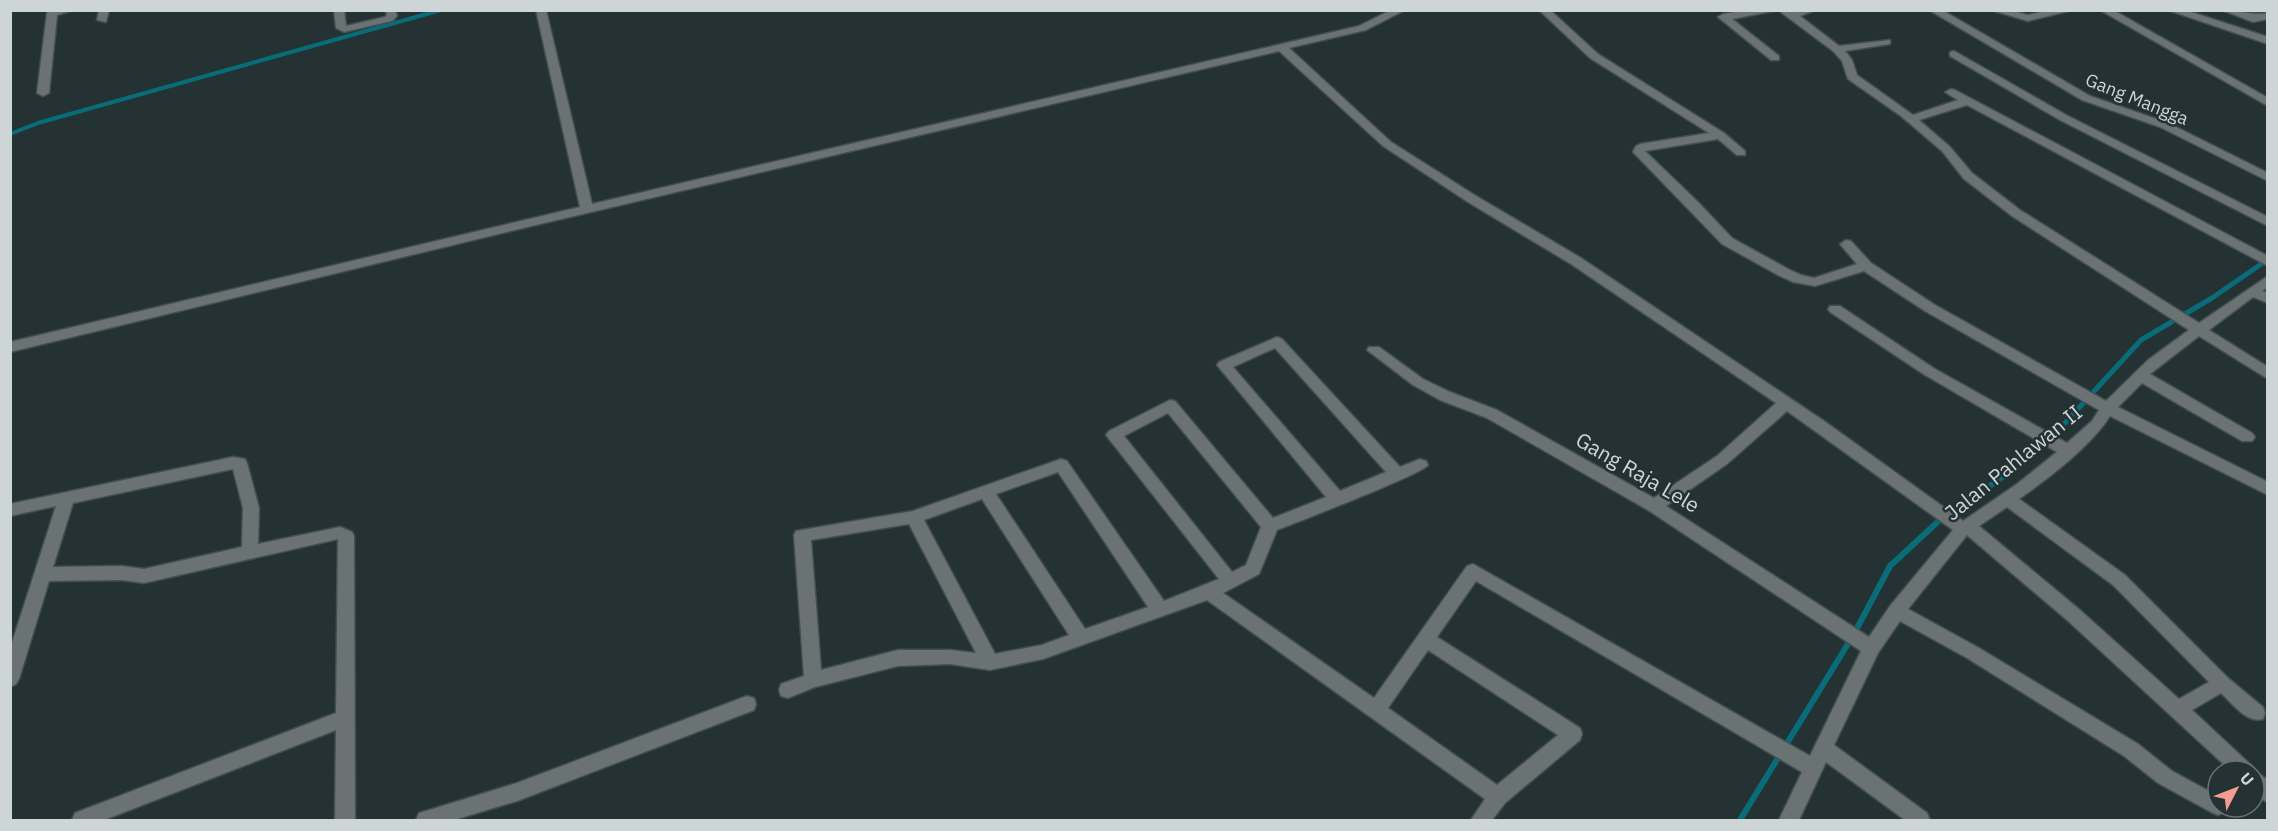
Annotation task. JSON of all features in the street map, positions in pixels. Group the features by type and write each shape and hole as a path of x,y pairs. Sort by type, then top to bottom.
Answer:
{"street":[{"path":"44,93 52,12 68,10"},
{"path":"339,10 340,28 346,29 391,18 390,10"},
{"path":"541,10 587,209"},
{"path":"10,347 587,209 1362,28 1400,10"},
{"path":"1544,10 1594,56 1720,135 1741,153"},
{"path":"1773,10 1730,15 1723,18 1774,58"},
{"path":"1787,13 1810,10"},
{"name":"Gang Mangga","path":"1934,10 2086,98 2164,125 2268,178"},
{"path":"1996,10 2028,18 2067,10"},
{"path":"2105,10 2268,103"},
{"path":"2227,10 2253,19 2268,16"},
{"path":"2180,11 2268,41"},
{"path":"1787,13 1837,50 1847,60 1852,77 1911,119 1946,149 1968,176 2016,213 2268,374"},
{"path":"1837,50 1886,42"},
{"path":"1280,46 1387,144 1472,199 1576,261 1786,403 2008,559 2231,759"},
{"path":"1954,54 2064,118 2268,222"},
{"path":"1951,92 2268,262"},
{"path":"1911,119 1967,101"},
{"path":"1720,135 1640,148 1639,152 1694,205 1727,242 1774,268 1798,279 1815,282 1866,266"},
{"path":"1846,244 1866,266 1930,308 2077,393 2268,489"},
{"name":"Jalan Pahlawan II","path":"1789,820 1870,648 1961,525 2008,499 2063,448 2097,425 2104,406 2140,375 2197,328 2268,280"},
{"path":"2252,291 2268,299"},
{"path":"1834,309 1930,372 2063,448"},
{"path":"1337,499 1224,365 1277,342 1398,475"},
{"name":"Gang Raja Lele","path":"1374,350 1418,382 1445,396 1492,414 1654,506 1870,648"},
{"path":"2140,375 2247,437"},
{"path":"1654,506 1722,460 1786,403"},
{"path":"1230,581 1114,435 1170,405 1270,526"},
{"path":"10,510 233,463 239,464 251,508 250,553"},
{"path":"813,680 802,536 914,517 1061,465 1160,610"},
{"path":"788,690 813,680 898,658 950,657 990,662 1043,652 1209,592 1253,568 1270,526 1420,465"},
{"path":"986,492 1081,638"},
{"path":"10,679 66,499"},
{"path":"2008,499 2119,580 2256,713"},
{"path":"914,517 990,662"},
{"path":"43,574 122,573 144,576 330,534 340,533 346,537 345,820"},
{"path":"1376,710 1473,571 1814,769"},
{"path":"1209,592 1498,797"},
{"path":"1896,612 1972,654 2131,750 2165,777 2206,799"},
{"path":"1425,639 1573,734 1498,797 1481,820"},
{"path":"2178,709 2222,682"},
{"path":"426,820 517,792 747,704"},
{"path":"82,820 344,718"},
{"path":"1824,749 1920,820"}],"waterway":[{"path":"10,134 38,123 441,10"},
{"path":"1988,487 2017,468 2065,423 2141,340 2212,298 2267,260"},
{"path":"1740,820 1854,634 1890,566 1944,516 1991,485"}]}
